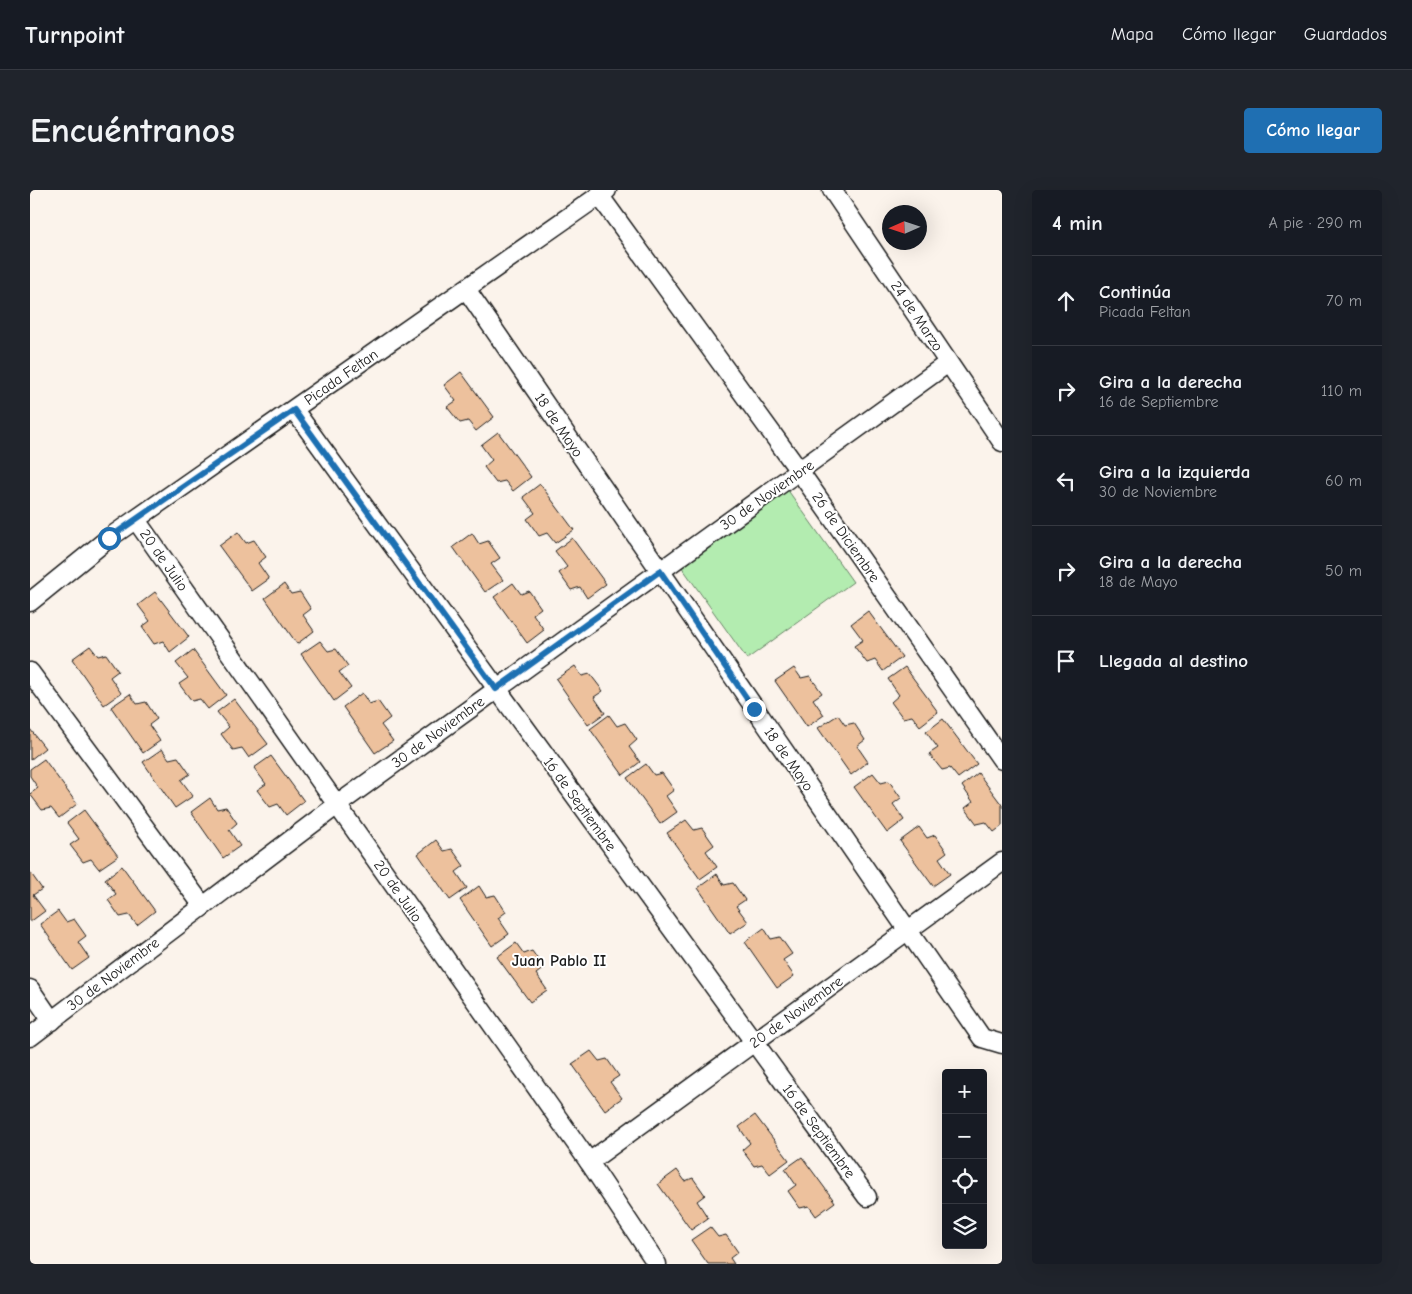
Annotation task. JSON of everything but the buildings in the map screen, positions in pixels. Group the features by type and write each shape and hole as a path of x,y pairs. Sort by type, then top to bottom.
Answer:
{"street":[{"name":"24 de Marzo","path":"832,190 1002,442"},
{"name":"Picada Feltan","path":"30,602 136,520 603,193"},
{"name":"26 de Diciembre","path":"603,193 1002,760"},
{"name":"18 de Mayo","path":"466,289 982,1038 1002,1044"},
{"name":"30 de Noviembre","path":"30,1037 337,805 800,472 948,363"},
{"name":"16 de Septiembre","path":"294,410 867,1197"},
{"name":"20 de Julio","path":"136,520 589,1162 657,1264"},
{"path":"30,672 203,906"},
{"name":"20 de Noviembre","path":"589,1162 1002,862"},
{"path":"30,989 52,1021"}],"green space":[{"path":"787,489 853,582 747,659 681,566"}],"district":[{"name":"Juan Pablo II","path":"559,961"}],"route":[{"path":"109,538 294,410 496,689 660,571 754,709"}]}
